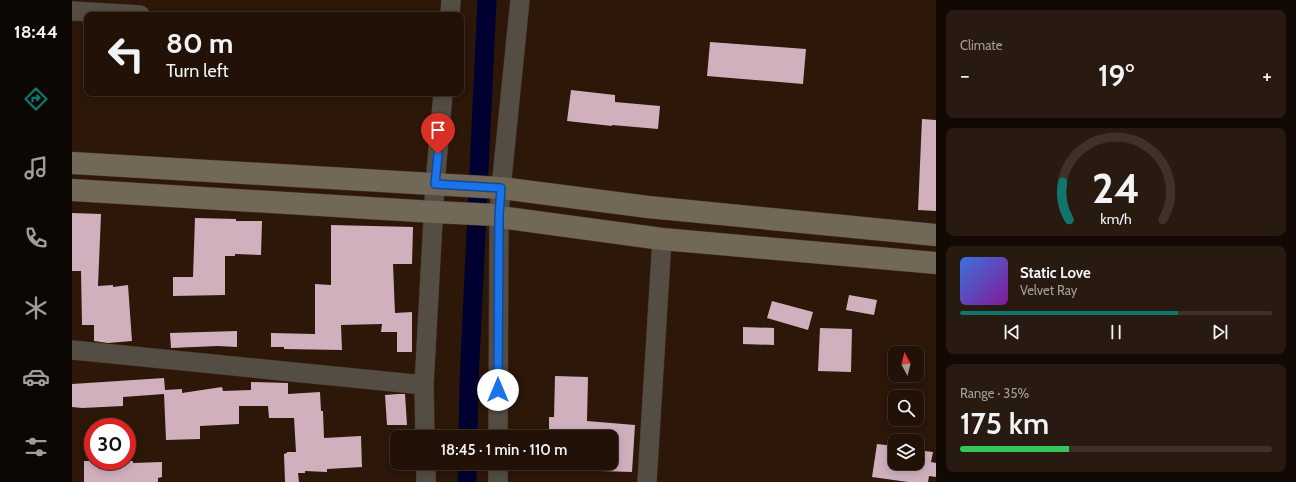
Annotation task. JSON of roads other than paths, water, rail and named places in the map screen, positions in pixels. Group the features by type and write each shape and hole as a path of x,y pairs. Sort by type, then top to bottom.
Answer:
{"main road":[{"path":"72,163 497,188 648,207 936,235"},
{"path":"72,190 498,216 662,239 936,263"}],"street":[{"path":"450,12 451,0"},
{"path":"498,430 497,188 520,0"},
{"path":"72,11 89,12"},
{"path":"425,430 424,385 443,96"},
{"path":"647,482 662,239"},
{"path":"72,350 424,385"},
{"path":"426,470 426,482"},
{"path":"498,470 498,482"}],"waterway":[{"path":"468,430 469,382 487,0"},
{"path":"467,470 467,482"}]}
